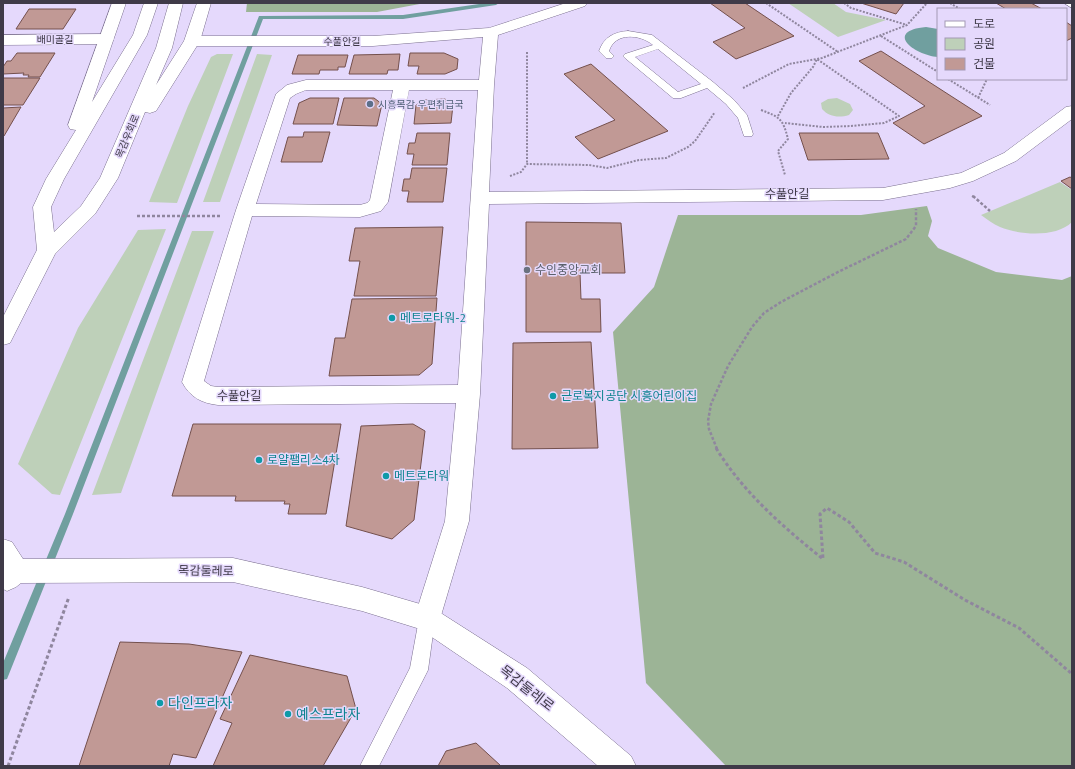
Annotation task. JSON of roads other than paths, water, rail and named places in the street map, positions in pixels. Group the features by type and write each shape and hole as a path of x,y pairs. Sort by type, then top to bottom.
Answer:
{"street":[{"path":"47,250 42,207 55,179 119,3"},
{"path":"55,179 140,36 152,3"},
{"name":"목감우회로","path":"3,337 47,250 88,210 109,178 164,48 176,3"},
{"path":"109,178 140,124 192,41 204,3"},
{"name":"수풀안길","path":"192,41 373,41 491,32 580,3"},
{"path":"427,619 457,521 469,394 481,198 486,85 491,32"},
{"name":"배미골길","path":"3,40 106,39"},
{"name":"수풀안길","path":"469,394 218,396 206,395 198,390 193,382 245,210 282,97 286,92 296,87 306,85 486,85"},
{"path":"245,210 360,211 374,207 379,202 402,86"},
{"name":"수풀안길","path":"481,198 863,194 903,191 956,180 989,168 1010,157 1072,111"},
{"path":"3,550 7,575"},
{"name":"목감둘레로","path":"7,575 79,570 233,570 362,599 427,619 517,678 621,766"}],"lane":[{"path":"609,56 604,51 605,45 610,38 622,34 636,34 649,37 658,46 709,84 727,100 743,117 748,134"},
{"path":"658,46 628,56 677,96 709,84"},
{"path":"370,766 419,670 427,619"}],"waterway":[{"path":"3,675 69,514 261,17 403,17 496,3"}],"place":[{"name":"시흥목감 우편취급국","path":"370,104"},
{"name":"수인중앙교회","path":"527,270"},
{"name":"메트로타워-2","path":"392,318"},
{"name":"근로복지공단 시흥어린이집","path":"553,396"},
{"name":"로얄팰리스4차","path":"259,460"},
{"name":"메트로타워","path":"386,476"},
{"name":"다인프라자","path":"160,703"},
{"name":"예스프라자","path":"288,714"}]}
